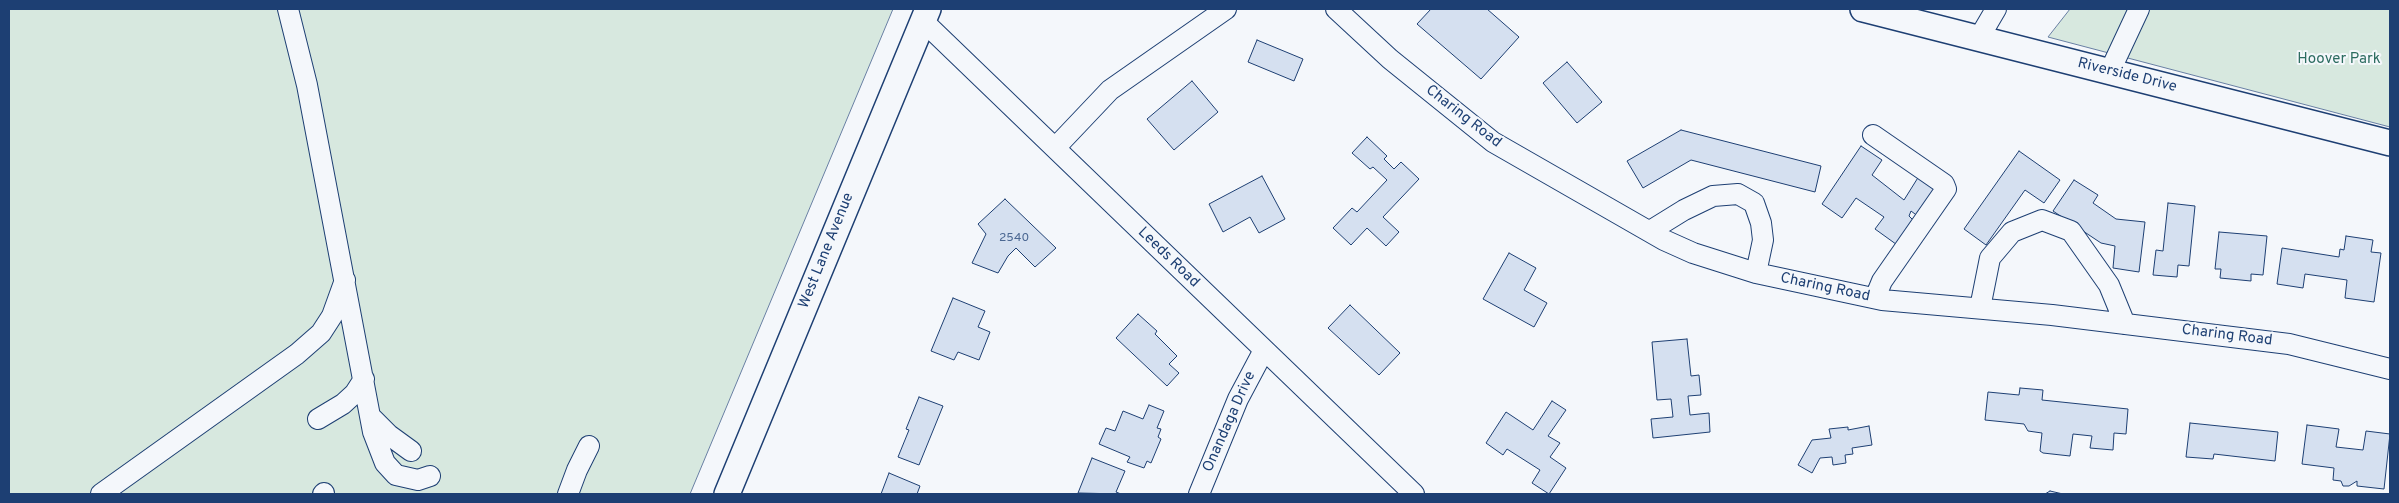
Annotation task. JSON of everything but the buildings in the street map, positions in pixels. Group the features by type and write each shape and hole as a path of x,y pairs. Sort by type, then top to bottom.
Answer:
{"main road":[{"name":"Riverside Drive","path":"1863,9 2390,143"},
{"name":"West Lane Avenue","path":"727,494 925,15"}],"street":[{"path":"288,9 307,86 370,416 378,448 385,463 396,475 418,480 430,476"},
{"path":"1055,148 1110,90 1226,9"},
{"name":"Charing Road","path":"1336,9 1390,59 1493,142 1692,253 1756,273 1876,298 2125,324 2289,344 2390,369"},
{"path":"2110,72 2140,9"},
{"path":"1979,38 1992,10"},
{"name":"Leeds Road","path":"925,15 1055,148 1414,494"},
{"path":"1873,135 1944,184 1946,189 1882,281 1876,298"},
{"path":"1650,231 1684,210 1713,196 1738,194 1754,203 1761,223 1763,240 1756,273"},
{"path":"1980,308 1990,258 2012,232 2042,220 2071,231 2108,285 2125,324"},
{"path":"105,493 297,354 321,333 332,316 345,280"},
{"name":"Onandaga Drive","path":"1198,494 1238,399 1264,350"},
{"path":"318,419 343,404 355,393 364,379"},
{"path":"370,416 389,435 411,452"},
{"path":"568,494 588,446"}],"green space":[{"path":"9,9 893,9 690,494 9,494"},
{"name":"Hoover Park","path":"2070,9 2390,9 2390,127 2048,37"}]}
